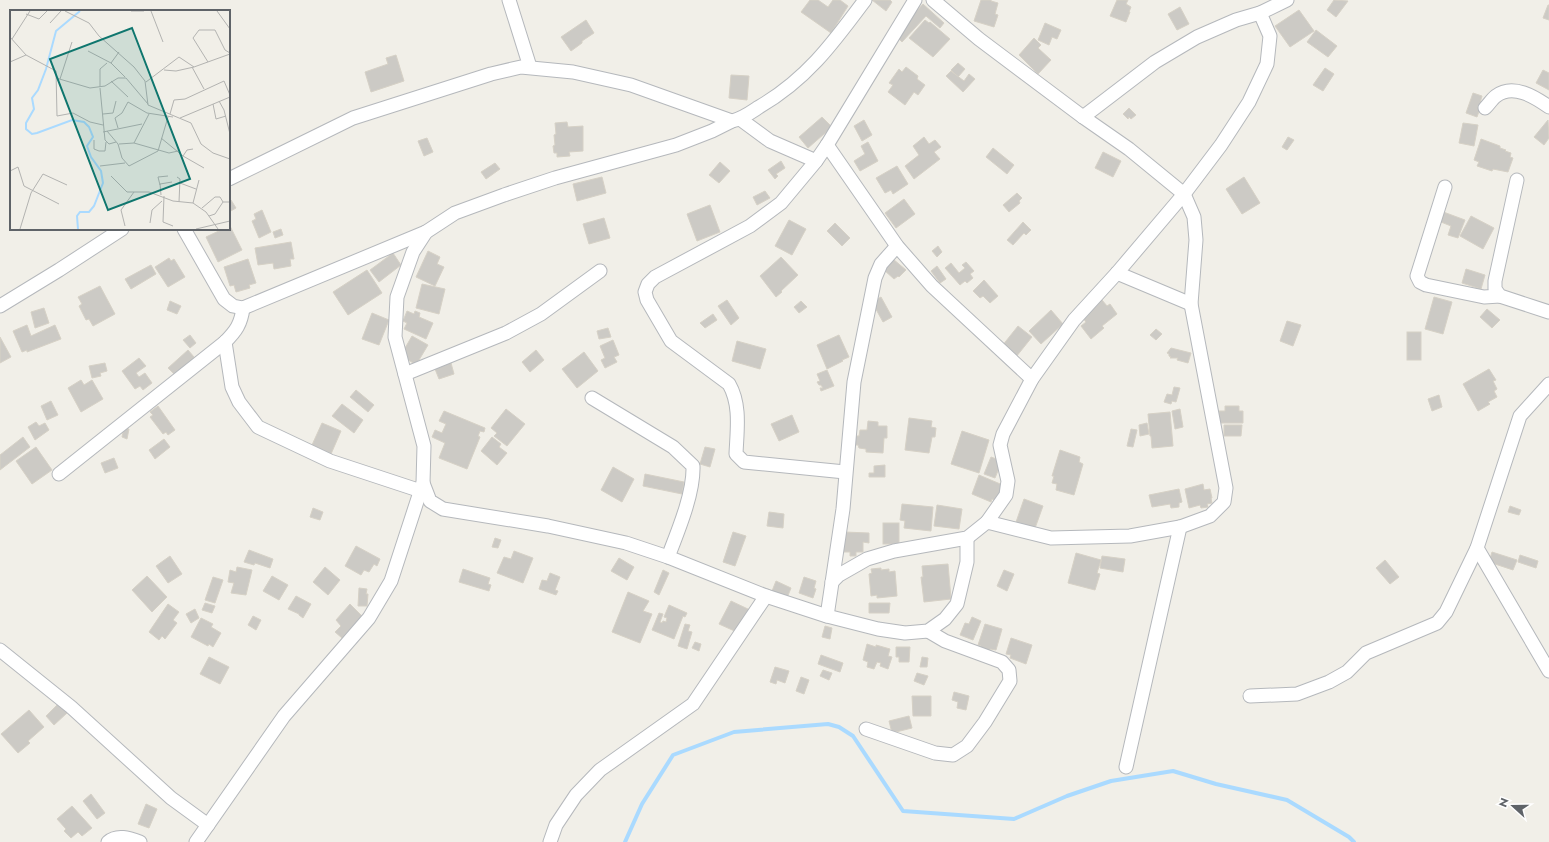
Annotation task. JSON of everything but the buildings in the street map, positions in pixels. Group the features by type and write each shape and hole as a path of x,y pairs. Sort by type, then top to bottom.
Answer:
{"street":[{"path":"509,0 530,67"},
{"path":"185,230 224,299 233,306 243,308 426,232 455,213 555,178 676,145 736,120 774,98 802,76 828,49 865,0"},
{"path":"845,472 744,462 736,454 737,407 735,394 729,384 671,341 647,300 645,292 648,284 655,278 750,226 781,203 816,161 827,145 915,0"},
{"path":"933,0 979,39 1083,117 1129,149 1184,194 1194,217 1196,240 1191,304 1226,488 1224,502 1210,516 1180,528 1130,536 1051,538 987,522"},
{"path":"1083,117 1155,62 1197,37 1236,20 1260,14 1287,0"},
{"path":"832,582 840,574 867,559 894,551 967,538 987,522 1006,495 1008,481 1000,445 1003,434 1032,379 1074,320 1117,273 1184,194 1221,145 1249,102 1267,64 1270,36 1260,14"},
{"path":"230,179 353,118 490,74 521,67 573,72 631,85 736,120 770,141 816,161"},
{"path":"1485,108 1497,95 1506,91 1520,91 1534,96 1549,107"},
{"path":"827,145 897,246 932,286 1032,379"},
{"path":"1500,296 1495,289 1495,281 1517,180"},
{"path":"1445,187 1417,276 1420,282 1426,285 1484,297 1500,296 1549,312"},
{"path":"0,306 120,230"},
{"path":"196,842 284,716 369,618 391,581 422,487 424,446 395,337 397,297 413,252 426,232"},
{"path":"827,616 843,508 854,382 875,278 881,264 897,246"},
{"path":"405,374 506,333 541,314 600,271"},
{"path":"1117,273 1191,304"},
{"path":"58,474 225,342 237,330 242,318 243,308"},
{"path":"225,342 232,387 239,402 258,427 330,461 422,487 430,501 443,509 556,528 626,543 668,557 766,596 827,616 878,629 905,633 928,631 945,619 957,604 967,562 967,538"},
{"path":"1250,696 1297,694 1329,682 1347,672 1366,653 1437,623 1446,612 1477,548 1520,416 1549,384"},
{"path":"592,398 673,447 693,466 693,477 683,515 668,557"},
{"path":"1126,767 1180,528"},
{"path":"1477,548 1549,670"},
{"path":"550,842 556,825 576,795 600,770 693,704 766,596"},
{"path":"866,729 935,753 953,755 967,746 985,722 1010,681 1009,670 1002,662 945,640 928,631"},
{"path":"0,650 71,707 171,798 208,825"},
{"path":"108,842 123,836 140,842"}],"waterway":[{"path":"625,842 642,804 673,755 734,732 828,724 839,727 853,736 903,811 1014,819 1067,796 1111,781 1173,771 1216,784 1287,800 1349,837 1354,842"}]}
